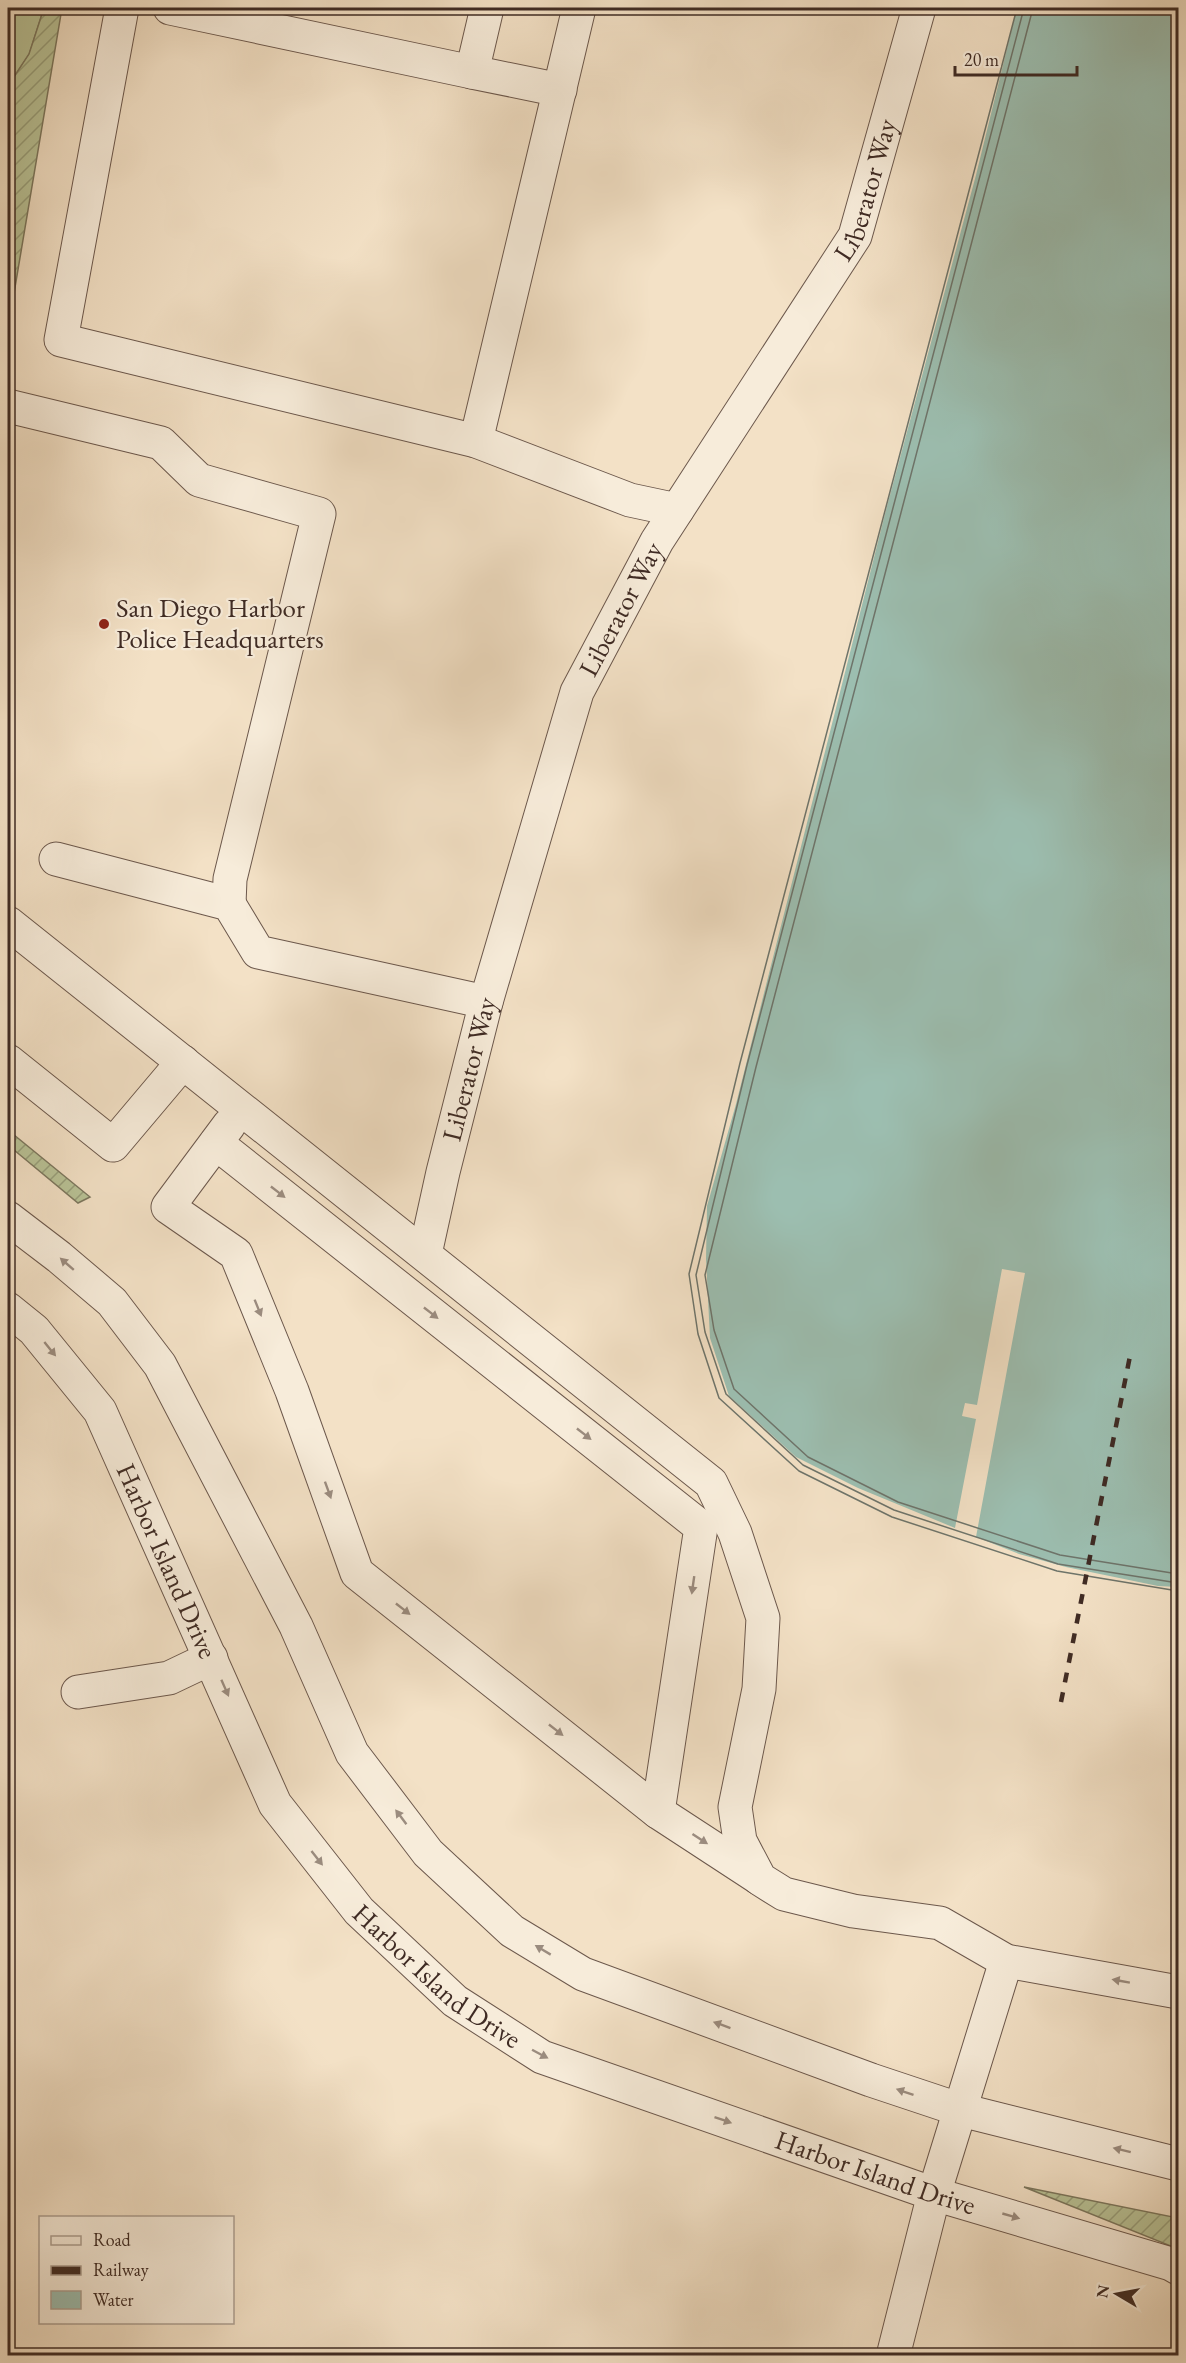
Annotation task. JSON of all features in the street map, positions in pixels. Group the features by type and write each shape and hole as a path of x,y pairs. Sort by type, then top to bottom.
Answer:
{"street":[{"path":"122,8 61,340 476,441 630,500 677,510"},
{"path":"170,8 560,90"},
{"path":"472,72 487,8"},
{"path":"476,441 579,8"},
{"name":"Liberator Way","path":"425,1254 486,1002 577,692 657,541 855,236 919,8"},
{"path":"8,406 161,443 199,480 319,514 230,879 229,904 258,952 486,1002"},
{"path":"56,859 229,904"},
{"path":"8,923 711,1483 735,1533 763,1618 759,1689 735,1807 740,1841 760,1879"},
{"path":"8,1061 113,1144 183,1062"},
{"path":"242,1108 224,1149 168,1207 236,1254 292,1391 357,1573 658,1812 784,1894 854,1911 940,1923 1006,1961 1179,1992"},
{"path":"224,1149 701,1527 658,1812"},
{"path":"8,1218 59,1257 111,1302 160,1365 296,1626 352,1753 428,1853 512,1931 583,1974 871,2080 961,2110 1179,2164"},
{"name":"Harbor Island Drive","path":"8,1309 34,1330 100,1411 212,1658 275,1804 359,1911 455,2001 542,2057 934,2194 1179,2268"},
{"path":"78,1692 169,1678 212,1658"},
{"path":"893,2355 934,2194 1006,1961"}],"shaded area":[{"path":"8,8 44,8 29,55 8,86"},
{"path":"44,8 62,8 8,329 8,86 29,54"},
{"path":"8,1130 90,1197 78,1203 8,1145"},
{"path":"1024,2187 1178,2218 1178,2249"}],"water":[{"path":"1011,8 1178,8 1178,1597 889,1523 714,1402 682,1274"}],"pier":[{"path":"1008,8 1017,8 976,175 886,510 736,1104 707,1206 706,1259 710,1338 729,1396 796,1457 858,1488 955,1528 976,1419 962,1416 965,1403 977,1405 1002,1269 1025,1273 976,1537 1019,1554 1066,1567 1158,1586 1178,1587 1178,1600 1054,1580 888,1526 794,1479 712,1404 689,1336 679,1274 731,1061"}],"railway":[{"path":"1061,1702 1131,1351"}],"place":[{"name":"San Diego Harbor Police Headquarters","path":"104,624"}]}
